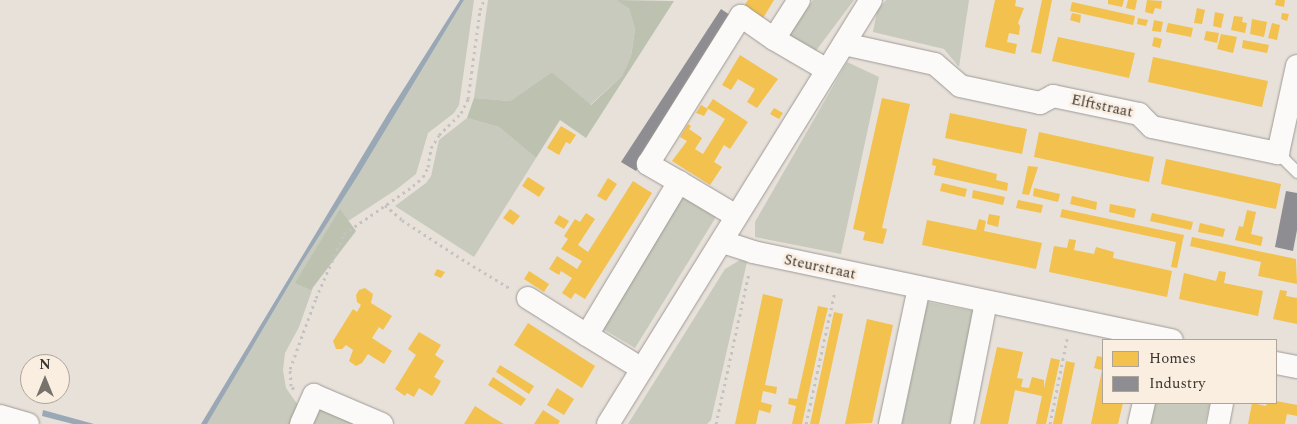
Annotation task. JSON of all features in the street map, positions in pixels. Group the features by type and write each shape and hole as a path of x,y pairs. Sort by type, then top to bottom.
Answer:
{"street":[{"path":"774,39 799,0"},
{"path":"610,424 642,369 723,242 736,216 871,0"},
{"path":"736,216 648,164 741,16 774,39 827,70"},
{"name":"Elftstraat","path":"844,44 935,64 960,86 1040,104 1053,96 1139,114 1152,127 1278,153"},
{"path":"1278,153 1297,66"},
{"path":"587,335 679,182"},
{"name":"Steurstraat","path":"723,242 753,252 1162,339"},
{"path":"890,424 919,288"},
{"path":"528,298 642,369"},
{"path":"962,424 986,302"},
{"path":"1277,363 1297,367"},
{"path":"304,417 314,395 382,424"},
{"path":"1139,424 1144,404"},
{"path":"1218,424 1222,404"},
{"path":"0,416 28,424"}],"lane":[{"path":"1278,153 1297,172"}],"path":[{"path":"304,417 291,386 290,369 316,298 344,234 423,177 428,167 431,148 439,135 461,113 468,98 480,10 484,0"},
{"path":"385,205 402,220 528,298"},
{"path":"716,424 753,252"},
{"path":"806,424 840,271"},
{"path":"1050,424 1072,319"}],"shaded area":[{"path":"464,0 474,0 459,105 454,113 428,133 416,174 397,189 339,227 328,245 299,327 285,353 283,370 286,388 300,408 293,424 207,424 302,263 357,177"},
{"path":"488,0 616,0 629,7 635,29 631,56 622,76 590,105 552,72 510,101 474,98"},
{"path":"813,0 854,0 815,52 788,36"},
{"path":"886,0 969,0 959,67 944,49 873,32 877,11"},
{"path":"847,62 879,77 841,254 755,237 755,222"},
{"path":"467,118 499,127 536,158 474,257 395,206 426,183 431,176 439,140"},
{"path":"683,196 716,217 635,348 603,329"},
{"path":"740,260 747,262 711,420 707,424 628,424 725,269"},
{"path":"927,302 973,311 950,424 902,424"},
{"path":"1155,404 1210,404 1205,424 1151,424"},
{"path":"318,406 360,424 310,424"}],"green space":[{"path":"616,0 674,1 586,138 560,120 536,158 499,127 467,118 474,98 510,101 552,72 591,105 622,76 631,56 635,29 629,8"},
{"path":"340,209 356,231 311,290 295,283"}],"water":[{"path":"460,0 464,0 357,177 302,263 207,424 201,424 389,112"},
{"path":"43,410 94,424 73,424 42,416"}],"building: Homes":[{"path":"748,0 774,0 760,23 741,11"},
{"path":"995,0 1016,0 1015,6 1024,8 1018,23 1020,26 1019,35 1009,33 1007,42 1017,44 1015,54 985,47"},
{"path":"1042,0 1052,0 1041,54 1031,52"},
{"path":"1108,0 1124,0 1122,7 1108,4"},
{"path":"1128,0 1137,0 1135,10 1126,8"},
{"path":"1147,0 1162,1 1161,9 1155,8 1153,14 1145,12"},
{"path":"1276,0 1285,0 1284,7 1275,5"},
{"path":"1072,2 1135,16 1133,25 1070,11"},
{"path":"1197,8 1205,10 1202,24 1194,23"},
{"path":"1215,12 1224,14 1221,28 1213,26"},
{"path":"1072,13 1081,15 1080,23 1070,20"},
{"path":"1282,13 1289,14 1287,21 1281,19"},
{"path":"1234,16 1243,17 1242,22 1247,23 1245,33 1231,30"},
{"path":"1138,18 1148,20 1146,26 1137,24"},
{"path":"1252,19 1267,22 1264,37 1250,34"},
{"path":"1154,20 1163,22 1161,32 1152,31"},
{"path":"1168,23 1193,28 1191,37 1166,32"},
{"path":"1272,23 1280,25 1277,40 1268,38"},
{"path":"1206,31 1219,33 1217,43 1204,40"},
{"path":"1221,34 1237,37 1233,53 1217,49"},
{"path":"1058,37 1135,53 1129,78 1052,61"},
{"path":"1154,37 1162,39 1160,48 1152,46"},
{"path":"1243,40 1269,45 1267,53 1242,48"},
{"path":"740,55 778,79 757,108 747,102 755,89 738,79 731,90 722,85"},
{"path":"1153,57 1268,81 1262,107 1148,82"},
{"path":"882,98 910,104 882,228 887,229 883,244 863,240 865,232 853,229"},
{"path":"713,99 748,122 730,149 724,145 714,162 722,167 710,185 672,161 687,141 680,137 688,124 691,126 689,129 702,138 695,149 703,154 725,119 707,108"},
{"path":"701,105 708,109 704,116 696,113"},
{"path":"774,108 783,113 779,119 770,114"},
{"path":"950,113 1027,129 1022,154 945,138"},
{"path":"561,126 576,135 570,144 566,142 559,155 547,148"},
{"path":"1039,132 1154,157 1149,182 1034,157"},
{"path":"933,158 997,174 996,180 1008,183 1007,191 934,175 936,166 932,165"},
{"path":"1166,159 1281,184 1276,209 1161,184"},
{"path":"1028,166 1038,167 1029,195 1022,194"},
{"path":"528,177 545,188 539,197 522,186"},
{"path":"608,178 617,184 606,201 597,196"},
{"path":"633,181 652,193 585,299 575,293 571,299 562,293 572,278 561,271 559,275 549,269 557,256 577,269 582,261 561,249 568,239 564,236 575,219 580,222 586,213 595,219 578,245 588,252"},
{"path":"942,183 967,189 965,197 940,191"},
{"path":"1034,188 1060,194 1058,202 1033,196"},
{"path":"973,190 1005,197 1003,205 972,198"},
{"path":"1072,196 1097,202 1096,210 1070,204"},
{"path":"1018,200 1043,205 1041,213 1016,208"},
{"path":"1110,204 1136,209 1134,218 1109,212"},
{"path":"510,209 520,216 513,225 503,218"},
{"path":"1062,209 1184,235 1177,268 1171,267 1176,242 1060,217"},
{"path":"1247,210 1256,212 1251,234 1263,237 1261,246 1235,240 1239,226 1243,227"},
{"path":"1152,213 1193,222 1191,230 1150,221"},
{"path":"989,214 1000,216 998,227 987,224"},
{"path":"559,215 569,221 564,229 554,223"},
{"path":"979,219 986,221 984,231 1042,243 1036,269 922,245 927,220 976,230"},
{"path":"1200,223 1225,229 1223,237 1198,232"},
{"path":"1192,237 1296,259 1297,284 1258,276 1261,262 1190,246"},
{"path":"1069,239 1076,240 1074,250 1094,254 1096,247 1114,252 1113,258 1172,271 1167,297 1049,272 1054,246 1067,248"},
{"path":"437,269 445,272 441,278 434,275"},
{"path":"529,271 549,284 544,292 524,279"},
{"path":"1219,271 1226,272 1224,283 1263,291 1258,316 1179,299 1184,273 1216,281"},
{"path":"365,288 373,294 371,303 392,316 383,330 379,327 372,338 392,351 384,364 368,354 362,363 356,366 349,361 353,350 346,345 342,349 336,349 333,341 353,309 357,312 361,305 357,302 356,295 359,290"},
{"path":"1280,290 1287,291 1286,296 1297,298 1297,324 1273,319"},
{"path":"763,294 783,299 765,385 777,387 776,394 763,391 761,402 772,405 770,413 759,410 756,424 735,424"},
{"path":"818,306 828,308 802,424 792,424 796,406 788,404 789,398 797,399"},
{"path":"834,312 843,314 819,424 810,424"},
{"path":"867,319 893,325 872,423 845,424"},
{"path":"528,323 595,366 582,388 514,345"},
{"path":"419,332 441,345 435,355 444,361 434,377 441,381 432,396 419,388 414,397 407,393 405,396 395,389 416,355 408,349"},
{"path":"997,347 1023,352 1017,378 1023,379 1021,387 1029,388 1032,377 1044,380 1044,388 1051,358 1060,360 1046,424 1036,424 1042,396 1015,390 1008,424 980,424"},
{"path":"1097,356 1102,357 1102,370 1094,368"},
{"path":"1066,361 1075,363 1062,424 1053,424"},
{"path":"500,365 534,386 529,394 496,372"},
{"path":"1102,370 1102,404 1123,404 1118,424 1091,424"},
{"path":"493,377 526,399 521,406 488,385"},
{"path":"557,388 574,399 564,415 547,405"},
{"path":"1277,401 1297,405 1297,416 1287,414 1285,424 1248,424 1252,404 1266,406 1267,404 1277,404"},
{"path":"475,406 492,417 504,424 464,424"},
{"path":"543,410 560,421 558,424 534,424"}],"building: Industry":[{"path":"721,9 736,19 636,171 621,162"},
{"path":"1286,191 1297,193 1297,230 1293,251 1275,247"}]}
